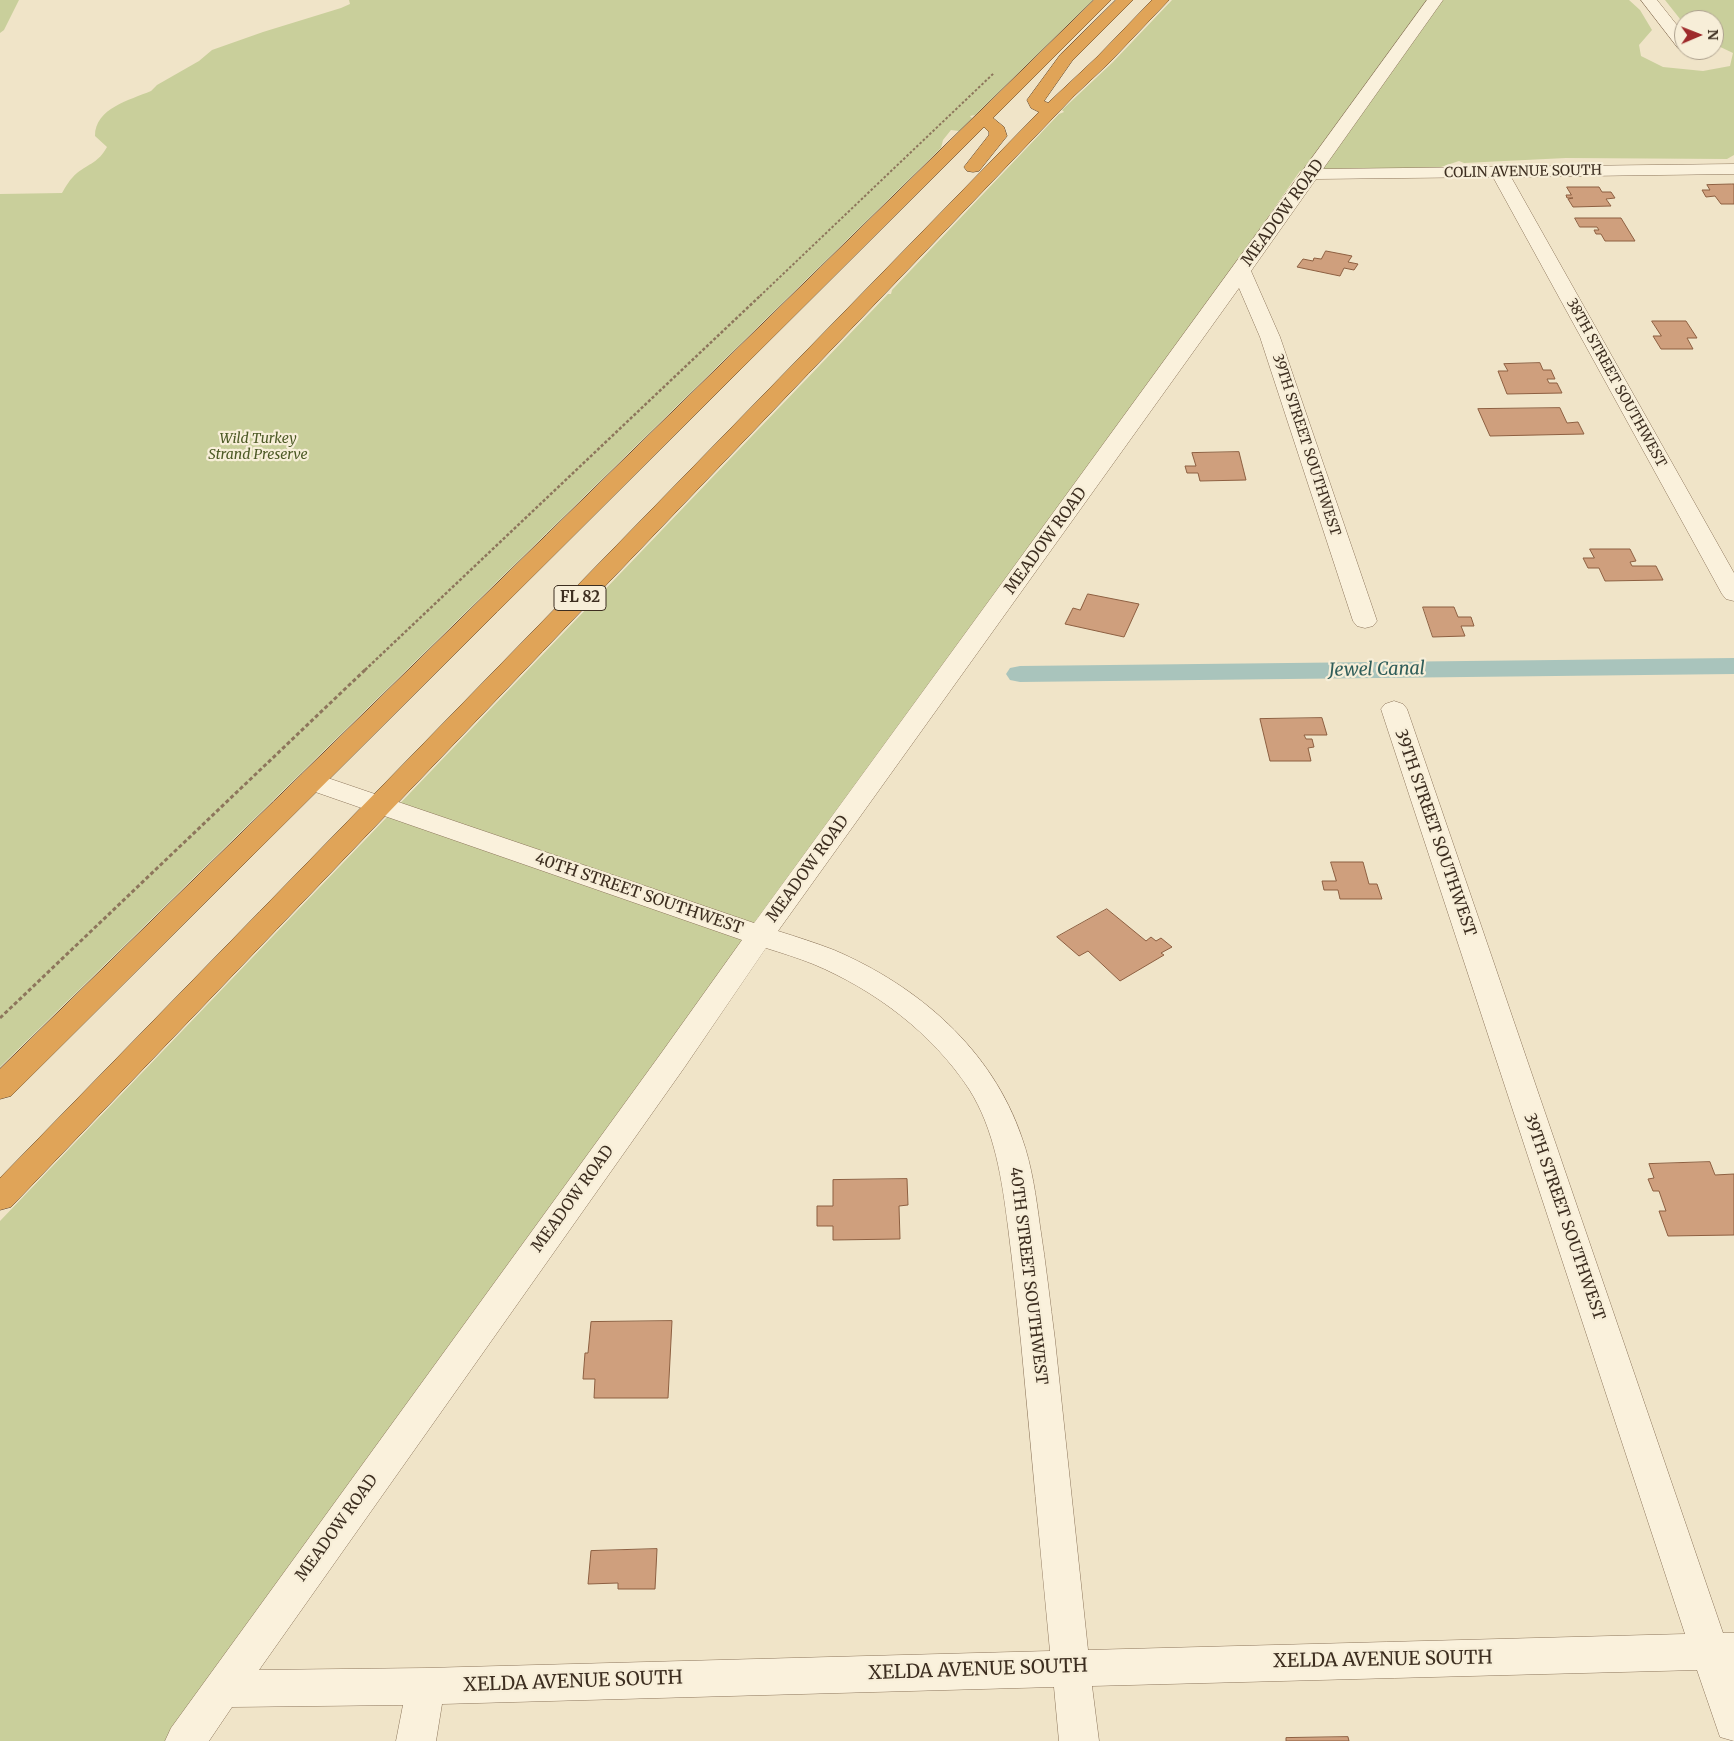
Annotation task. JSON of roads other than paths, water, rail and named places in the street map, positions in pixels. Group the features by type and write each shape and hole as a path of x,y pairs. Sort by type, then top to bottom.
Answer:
{"highway":[{"path":"0,1088 1103,0"},
{"path":"1050,111 1037,104 1035,100 1039,92 1066,58 1125,0"},
{"name":"FL 82","path":"0,1198 1050,111 1161,0"},
{"path":"880,289 880,263 960,183 998,136 998,131 983,118"}],"street":[{"name":"MEADOW ROAD","path":"185,1741 674,1060 760,935 1435,0"},
{"path":"1649,0 1674,32"},
{"name":"COLIN AVENUE SOUTH","path":"1311,174 1734,169"},
{"name":"38TH STREET SOUTHWEST","path":"1499,172 1734,594"},
{"name":"39TH STREET SOUTHWEST","path":"1241,271 1270,337 1365,621"},
{"name":"39TH STREET SOUTHWEST","path":"1394,709 1722,1651 1734,1724"},
{"name":"40TH STREET SOUTHWEST","path":"310,781 823,957 852,970 889,991 923,1016 953,1046 979,1080 996,1111 1009,1144 1018,1175 1029,1260 1079,1741"},
{"name":"XELDA AVENUE SOUTH","path":"222,1689 426,1686 1071,1667 1194,1666 1722,1651"},
{"path":"416,1741 426,1686"}],"waterway":[{"name":"Jewel Canal","path":"1020,674 1734,666"}],"park label":[{"name":"Wild Turkey Strand Preserve","path":"258,448"}]}
